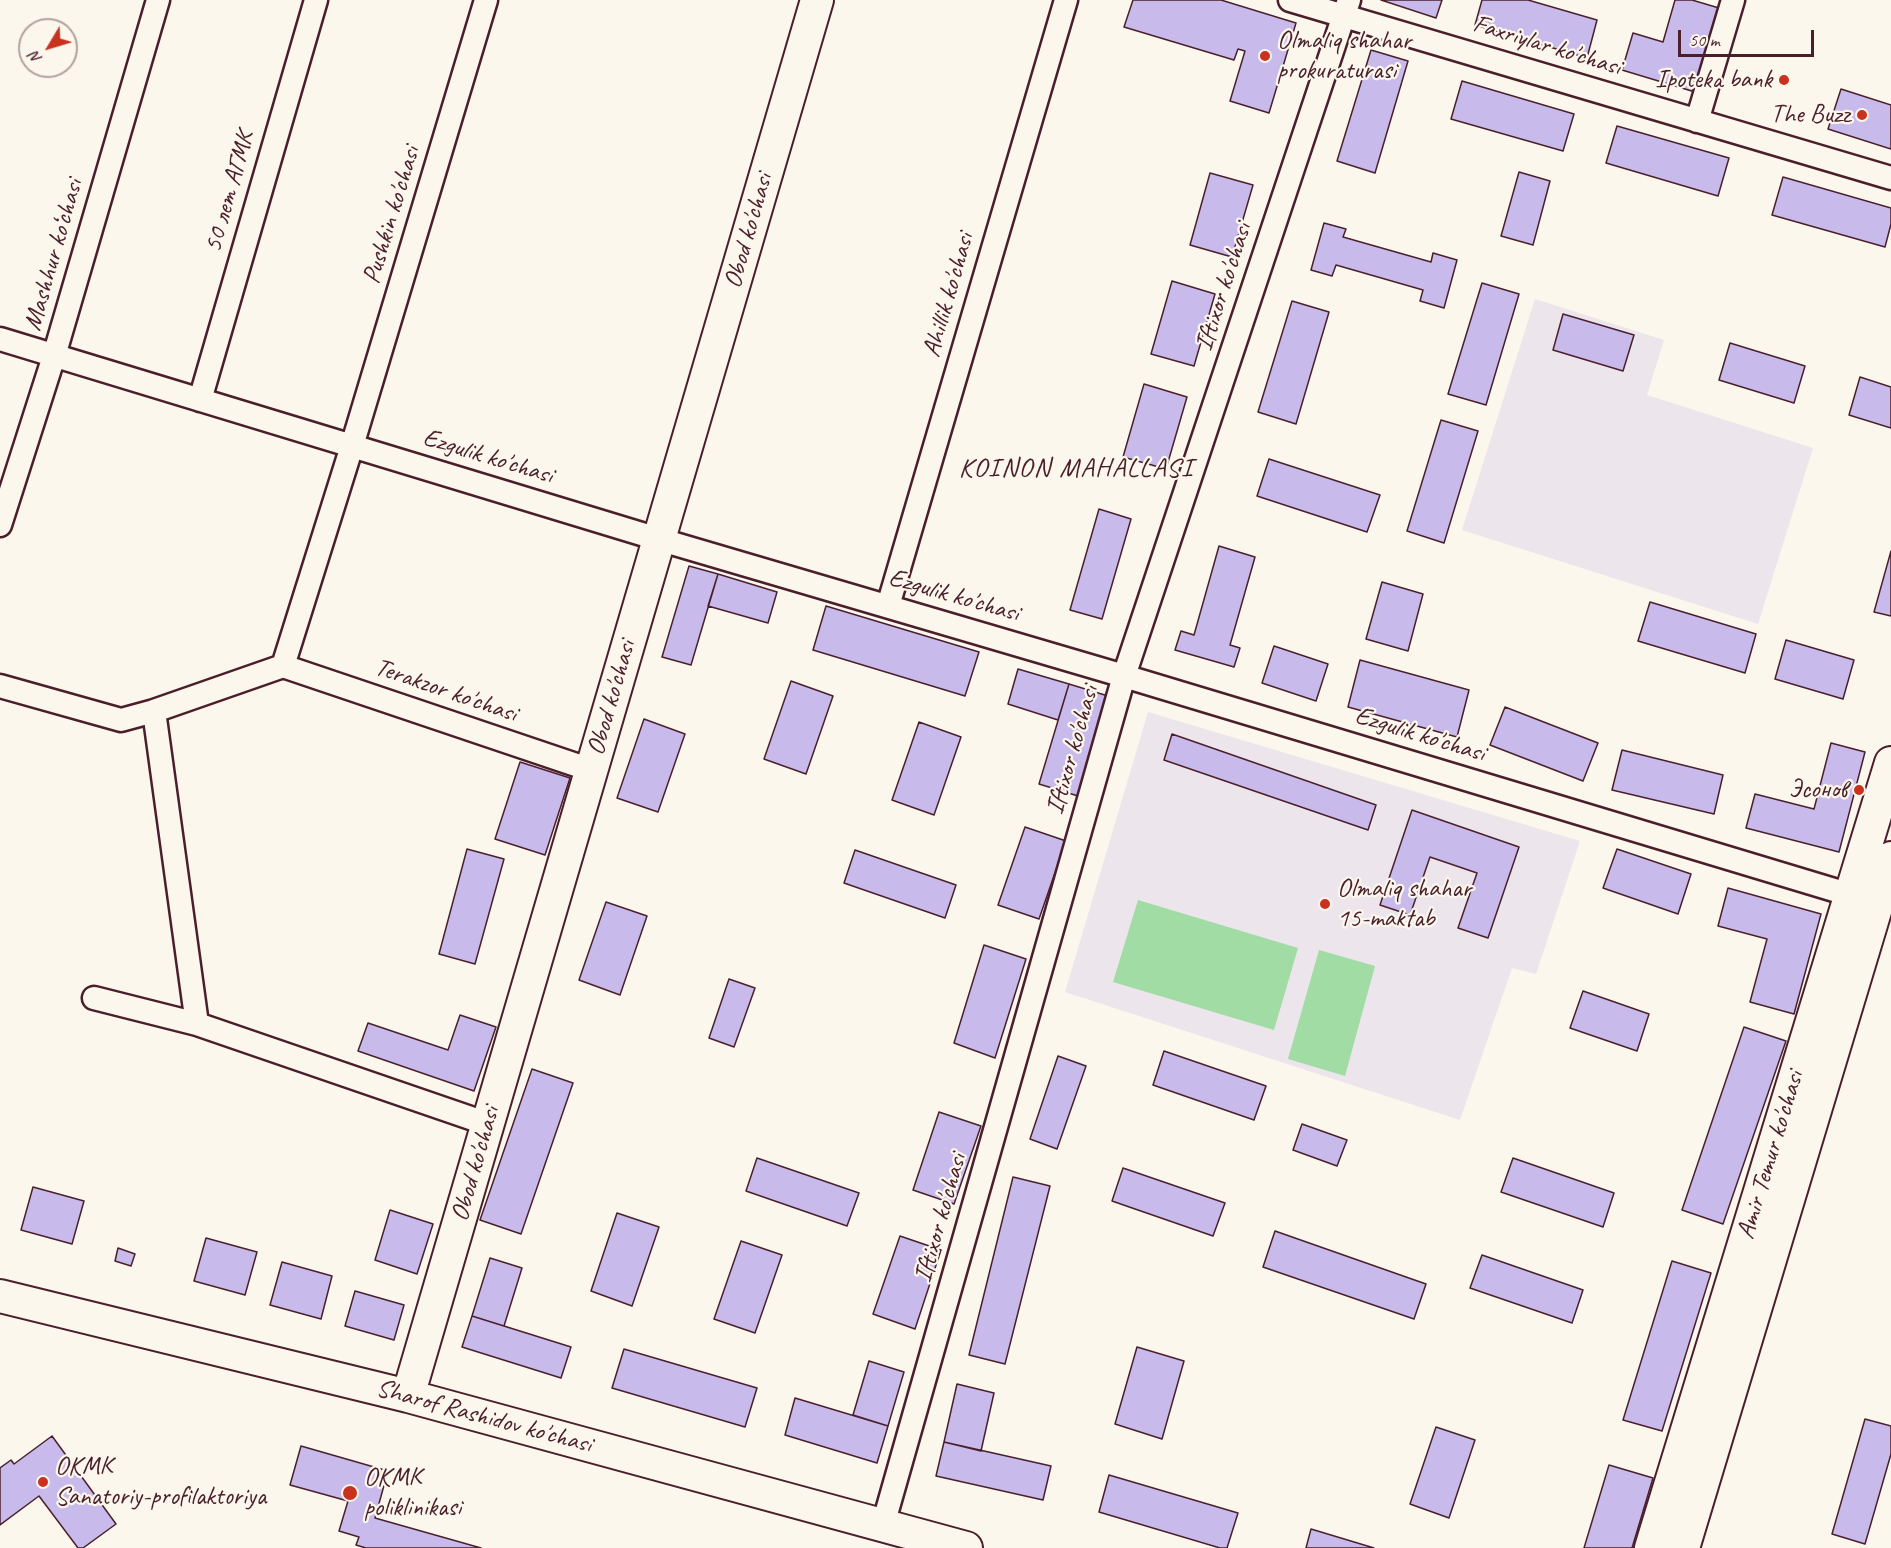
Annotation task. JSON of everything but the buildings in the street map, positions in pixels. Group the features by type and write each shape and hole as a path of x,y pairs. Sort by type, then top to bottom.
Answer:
{"main road":[{"name":"Obod ko'chasi","path":"408,1396 817,0"},
{"name":"Amir Temur ko'chasi","path":"1683,1548 1873,902 1891,763"},
{"name":"Amir Temur ko'chasi","path":"1651,1548 1873,902 1891,858"},
{"name":"Sharof Rashidov ko'chasi","path":"0,1296 408,1396 966,1548"}],"street":[{"name":"Mashhur ko‘chasi","path":"0,525 54,356 158,0"},
{"name":"50 лет АГМК","path":"200,400 316,0"},
{"name":"Pushkin ko'chasi","path":"352,446 486,0"},
{"name":"Ahillik ko'chasi","path":"888,606 1066,0"},
{"name":"Faxriylar ko'chasi","path":"1290,0 1347,8 1697,121 1891,178"},
{"path":"1697,121 1733,0"},
{"name":"Iftixor ko'chasi","path":"884,1526 1124,676 1347,8"},
{"name":"Ezgulik ko'chasi","path":"0,339 1873,902"},
{"path":"0,686 121,720 154,711 283,666 352,446"},
{"name":"Terakzor ko'chasi","path":"283,666 591,770"},
{"path":"154,711 197,1024"},
{"path":"94,998 197,1024 488,1124"}],"shaded area":[{"path":"1535,299 1664,340 1647,395 1813,448 1758,624 1462,530"},
{"name":"Olmaliq shahar 15-maktab","path":"1148,712 1580,841 1536,974 1512,968 1460,1120 1065,992"}],"green space":[{"path":"1138,900 1298,948 1274,1030 1113,982"},
{"path":"1319,950 1375,966 1345,1076 1288,1059"}],"place":[{"name":"Olmaliq shahar prokuraturasi","path":"1265,56"},
{"name":"Ipoteka bank","path":"1784,80"},
{"name":"The Buzz","path":"1862,115"},
{"name":"Эсонов","path":"1859,790"},
{"name":"Olmaliq shahar 15-maktab","path":"1325,904"},
{"name":"OKMK Sanatoriy-profilaktoriya","path":"43,1482"},
{"name":"OKMK poliklinikasi","path":"350,1493"}],"district":[{"name":"KOINON MAHALLASI","path":"1076,469"}]}
